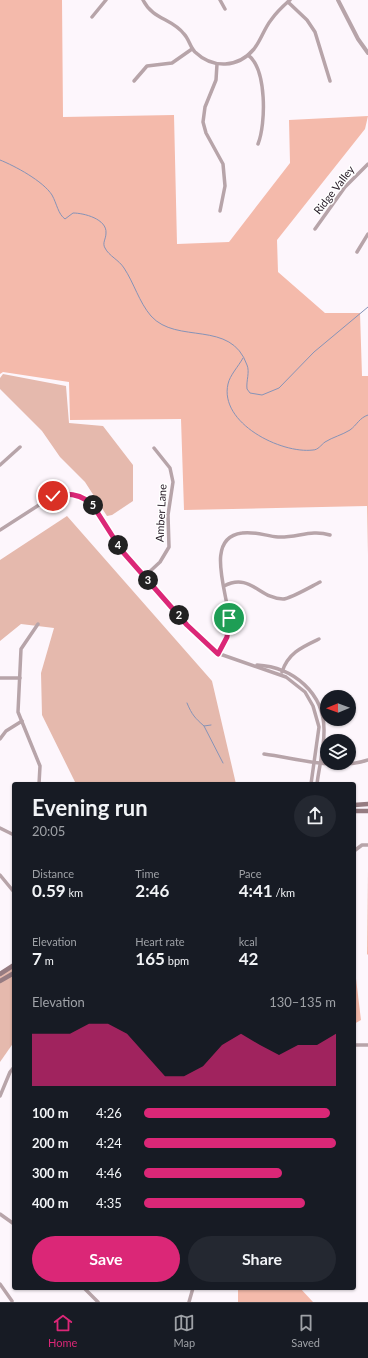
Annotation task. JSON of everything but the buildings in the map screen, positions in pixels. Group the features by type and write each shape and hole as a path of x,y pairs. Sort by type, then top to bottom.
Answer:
{"main road":[{"path":"356,804 368,804"},
{"path":"356,811 368,811"},
{"path":"0,974 12,966"},
{"path":"0,981 12,974"}],"street":[{"path":"92,17 106,0"},
{"path":"143,0 154,15 175,26 184,34 192,49 205,60 225,65 243,59 248,55 271,20 289,1 304,17 315,32 330,81"},
{"path":"220,0 225,9"},
{"path":"338,0 358,39 368,53"},
{"path":"134,81 147,66 172,63 192,49"},
{"path":"248,55 254,62 261,84 263,130 258,144"},
{"path":"217,64 216,80 205,107 203,122 206,133 223,164 225,186 220,211"},
{"name":"Ridge Valley","path":"315,229 345,187 368,164"},
{"path":"357,252 368,234"},
{"path":"0,465 20,447"},
{"name":"Amber Lane","path":"145,576 160,562 169,547 168,514 172,482 170,468 154,448"},
{"path":"0,530 53,496 68,494 80,496 92,504 113,538 187,625 218,654 281,675 299,686 313,706 318,721 319,734 311,782"},
{"path":"218,654 226,641 229,628 228,609 220,563 220,554 226,542 233,536 246,532 279,537 311,532 330,535"},
{"path":"224,586 236,583 250,584 271,596 284,599 320,582"},
{"path":"38,624 21,649 18,712 40,766 39,782"},
{"path":"281,675 287,660 292,654 319,639"},
{"path":"254,665 266,665 282,670 302,681 317,702 322,712 324,734"},
{"path":"0,678 20,678"},
{"path":"0,739 6,731 22,722"},
{"path":"264,754 320,762 317,782"},
{"path":"356,762 368,760"},
{"path":"0,828 12,834"},
{"path":"356,850 362,845 368,845"},
{"path":"0,876 12,890"},
{"path":"356,1045 368,1045"},
{"path":"0,1096 12,1070"},
{"path":"0,1214 12,1223"},
{"path":"0,1284 12,1301"},
{"path":"86,1290 98,1302"},
{"path":"188,1302 192,1290"}],"shaded area":[{"path":"0,0 62,0 63,117 174,115 177,244 229,242 290,163 289,120 368,116 365,129 277,240 278,272 325,313 360,313 362,376 368,376 368,555 367,506 184,510 181,419 70,420 69,382 3,372 0,374"},
{"path":"3,374 66,386 69,423 103,426 133,465 133,501 112,515 107,516 85,482 60,457 42,431 0,389 0,378"},
{"path":"67,516 212,681 236,782 75,782 42,715 41,673 54,628 21,624 0,641 0,560"},
{"path":"367,870 368,954 367,955"},
{"path":"12,965 12,1045 0,1062 0,972"},
{"path":"356,979 361,1020 356,1023"},
{"path":"238,1290 302,1290 313,1302 238,1302"}],"waterway":[{"path":"0,160 21,170 42,184 52,195 59,212 65,219 73,213 78,213 94,218 103,224 106,233 104,243 105,248 124,268 143,305 151,316 162,325 216,337 229,342 239,351 247,365 247,389 250,393 262,395 279,388 314,352 368,307"},
{"path":"243,358 229,381 228,398 233,411 243,423 255,433 270,441 285,447 300,450 315,450 328,440 350,430 362,418 368,415"},
{"path":"187,703 192,713 204,726 211,725"},
{"path":"204,726 223,763"}],"route":[{"path":"53,496 68,494 80,496 92,504 122,551 187,625 218,654 226,641 229,628 229,618"}]}
